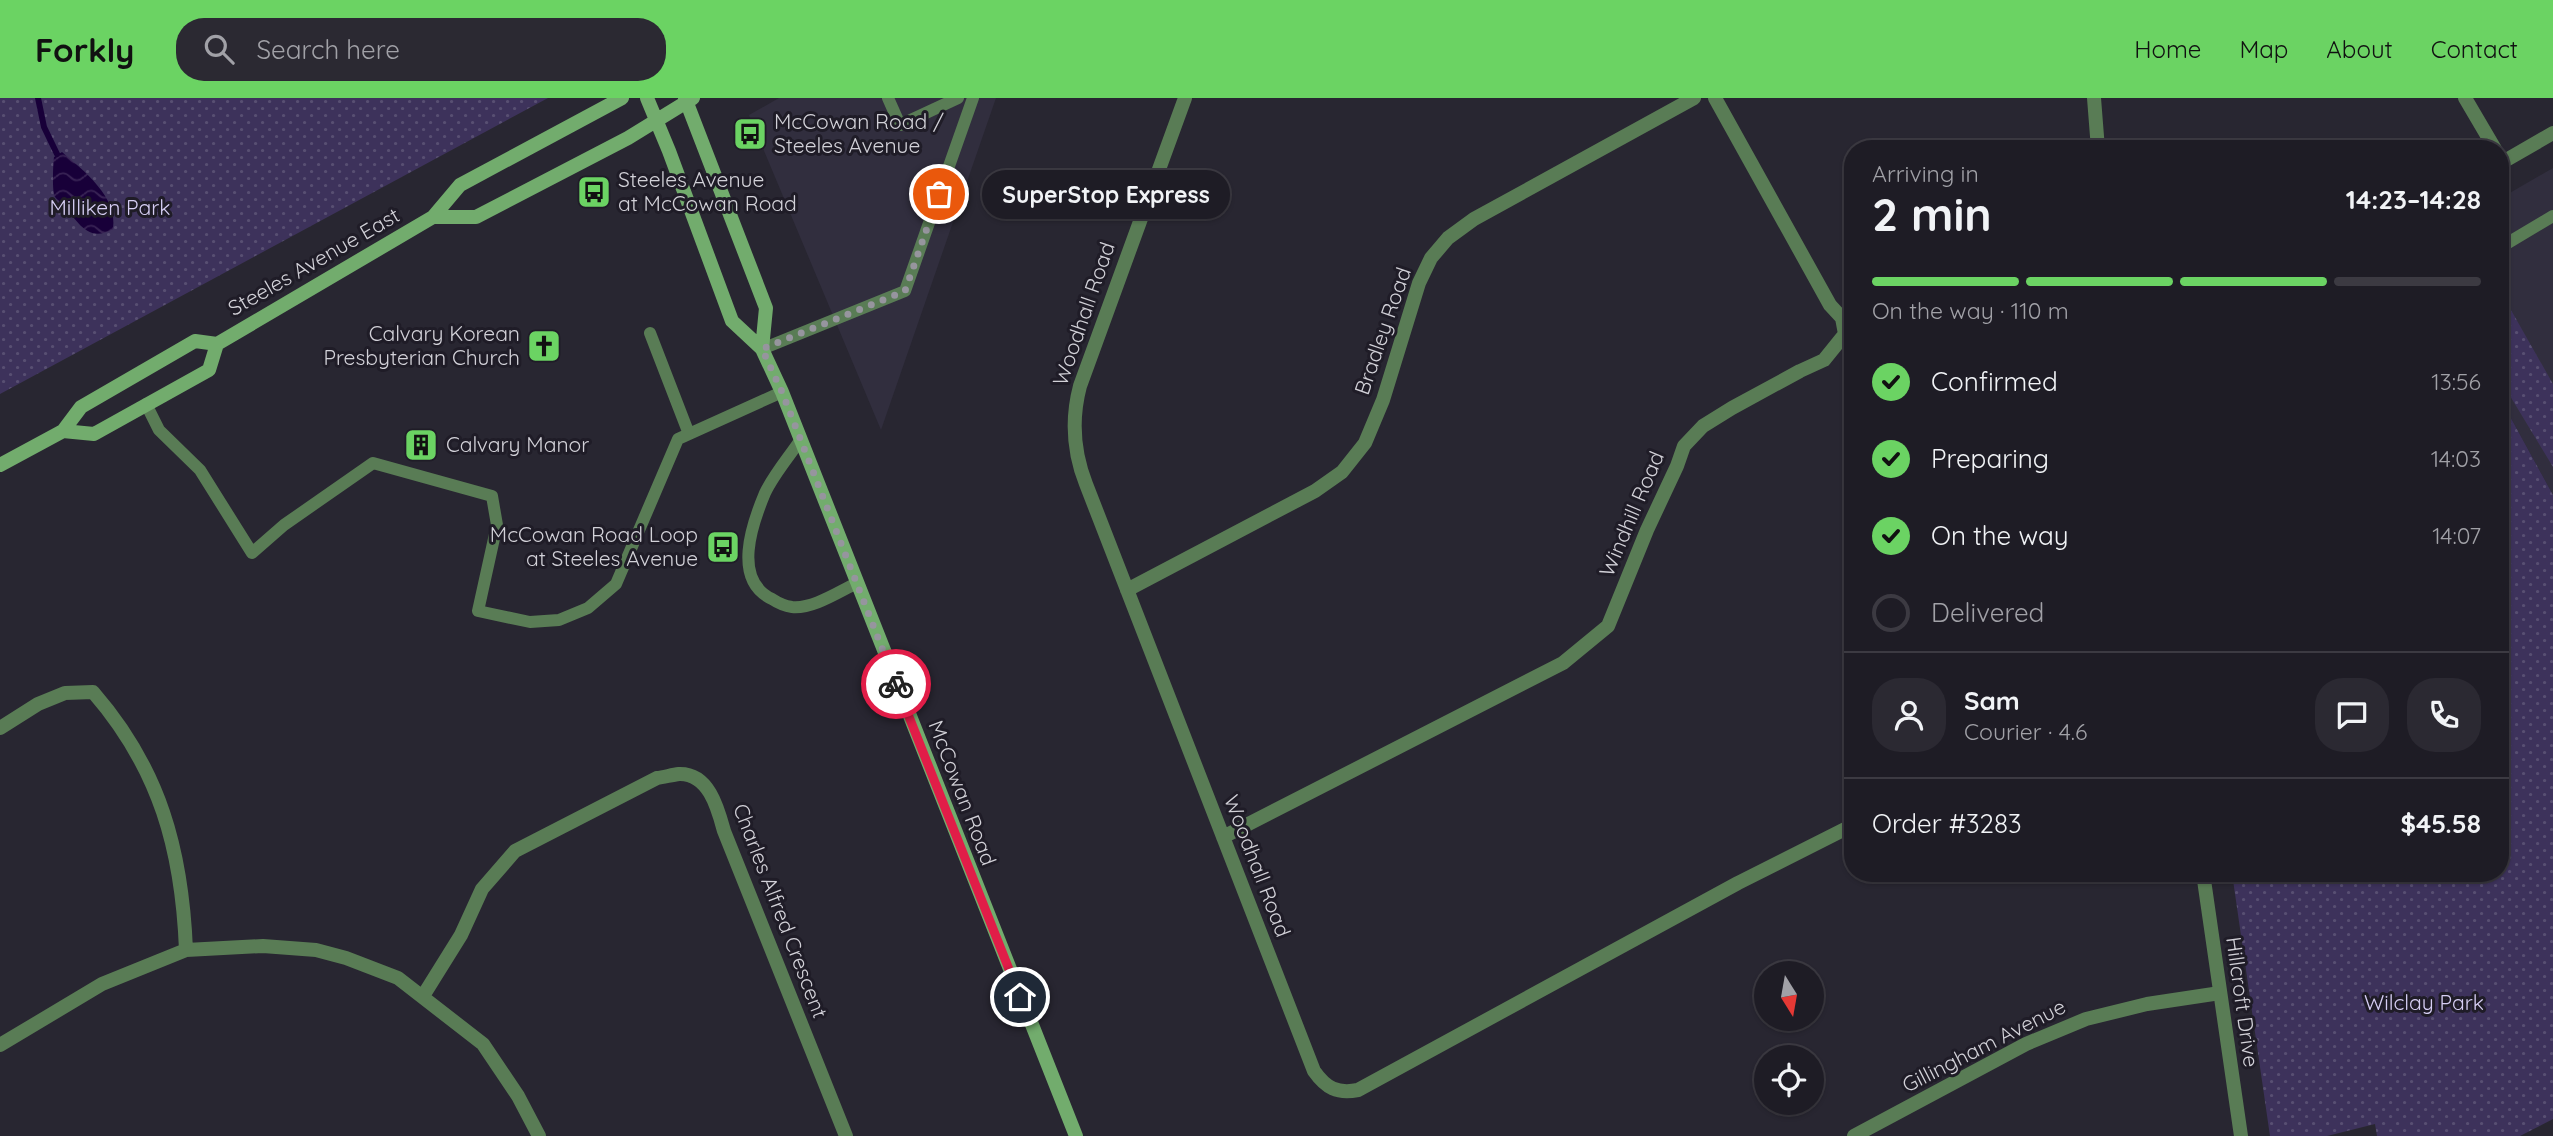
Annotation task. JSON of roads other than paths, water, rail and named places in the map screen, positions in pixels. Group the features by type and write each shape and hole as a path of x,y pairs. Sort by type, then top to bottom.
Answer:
{"main road":[{"name":"Steeles Avenue East","path":"0,465 63,431 81,407 195,341 217,344 433,217 460,185 622,98"},
{"name":"McCowan Road","path":"647,98 732,321 762,349 782,392 1076,1136"},
{"name":"Steeles Avenue East","path":"433,217 476,217 628,138 689,99"},
{"path":"689,99 766,308 762,349"},
{"name":"Steeles Avenue East","path":"63,431 94,434 209,370 217,344"}],"street":[{"name":"Woodhall Road","path":"1185,98 1080,386 1074,412 1074,444 1077,459 1314,1071 1330,1088 1343,1093 1358,1090 1738,883 1844,830"},
{"name":"Bradley Road","path":"1128,590 1315,491 1342,472 1366,443 1383,400 1419,283 1431,258 1448,238 1474,219 1694,98"},
{"name":"Windhill Road","path":"1715,98 1830,304 1842,318 1844,329"},
{"path":"2094,98 2097,140"},
{"path":"2465,98 2490,140"},
{"path":"2509,157 2553,133"},
{"name":"Windhill Road","path":"1223,837 1563,663 1580,651 1608,626 1647,530 1678,466 1684,446 1703,426 1788,377 1824,360 1844,335"},
{"path":"0,728 37,704 65,693 93,692 118,720 150,779 175,849 184,899 186,950"},
{"name":"Charles Alfred Crescent","path":"424,996 461,935 482,889 515,851 657,778 682,774 703,783 716,800 724,831 846,1136"},
{"name":"Hillcroft Drive","path":"2204,882 2241,1136"},
{"path":"0,1045 102,984 186,950 263,946 316,950 346,958 398,978 483,1044 518,1096 539,1136"},
{"name":"Gillingham Avenue","path":"1854,1136 2026,1044 2076,1022 2147,1004 2220,993"}],"lane":[{"path":"888,98 900,125 958,98"},
{"path":"762,349 905,291 973,98"},
{"path":"2509,242 2553,216"},
{"path":"650,333 689,434"},
{"path":"146,404 159,430 200,470 252,553 302,511 373,463 492,496 497,525 478,611 530,622 559,620 587,608 616,584 678,439 782,392"},
{"path":"801,439 766,492 751,542 747,567 751,579 766,597 792,607 808,605 857,583"}],"water":[{"path":"62,152 89,176 105,196 113,217 113,229 96,234 89,232 55,197 54,157"}],"waterway":[{"path":"38,98 44,127 57,154"}],"place":[{"name":"McCowan Road / Steeles Avenue","path":"750,134"},
{"name":"Steeles Avenue at McCowan Road","path":"594,192"},
{"name":"SuperStop Express","path":"939,194"},
{"name":"Calvary Korean Presbyterian Church","path":"544,346"},
{"name":"Calvary Manor","path":"421,445"},
{"name":"McCowan Road Loop at Steeles Avenue","path":"723,547"}],"park label":[{"name":"Milliken Park","path":"110,208"},
{"name":"Wilclay Park","path":"2424,1003"}]}
